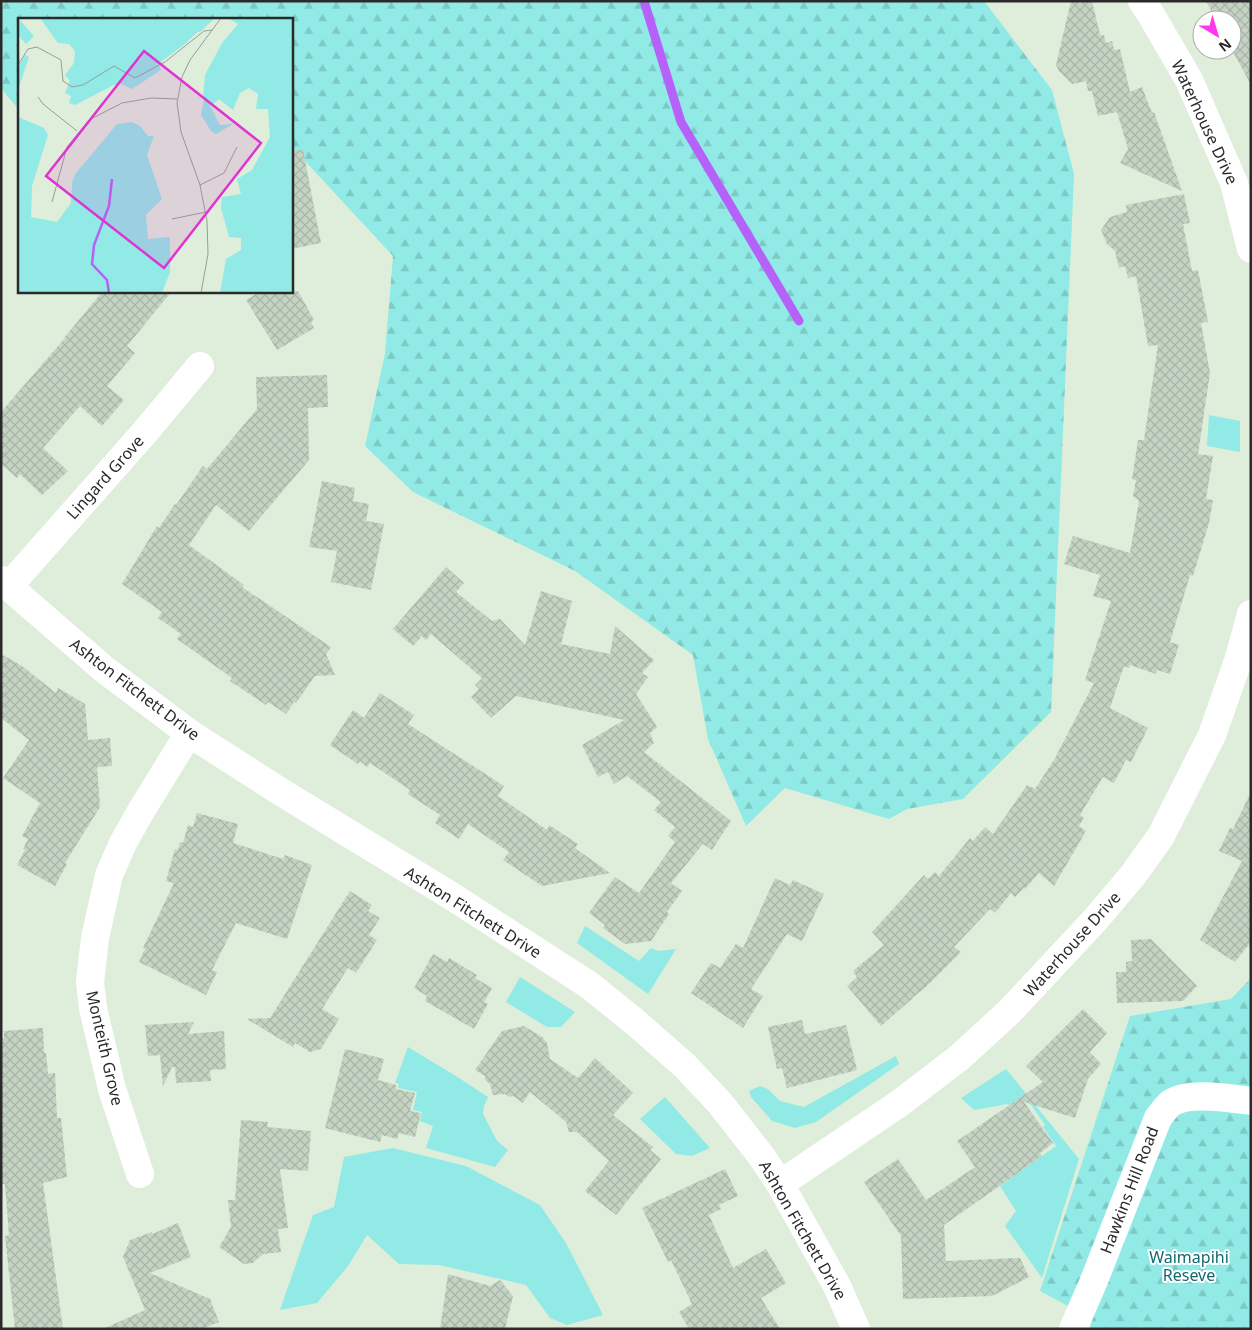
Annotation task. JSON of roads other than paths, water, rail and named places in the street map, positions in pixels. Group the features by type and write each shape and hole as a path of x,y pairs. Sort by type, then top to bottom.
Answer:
{"street":[{"name":"Waterhouse Drive","path":"1142,1 1189,80 1234,183 1251,249"},
{"name":"Lingard Grove","path":"5,584 146,432 200,366"},
{"name":"Ashton Fitchett Drive","path":"5,584 105,670 189,733 281,792 453,897 589,985 635,1022 685,1066 719,1102 762,1157 780,1184 837,1286 856,1329"},
{"name":"Waterhouse Drive","path":"780,1184 900,1104 960,1057 1010,1011 1095,920 1133,876 1161,836 1212,735 1238,661 1251,614"},
{"name":"Monteith Grove","path":"140,1174 112,1089 93,1008 90,982 95,938 109,875 141,811 189,733"},
{"name":"Hawkins Hill Road","path":"1073,1329 1158,1118 1170,1104 1183,1097 1198,1096 1251,1100"}],"waterway":[{"path":"644,1 681,122 799,321"}],"park label":[{"name":"Waimapihi Reseve","path":"1189,1266"}]}
